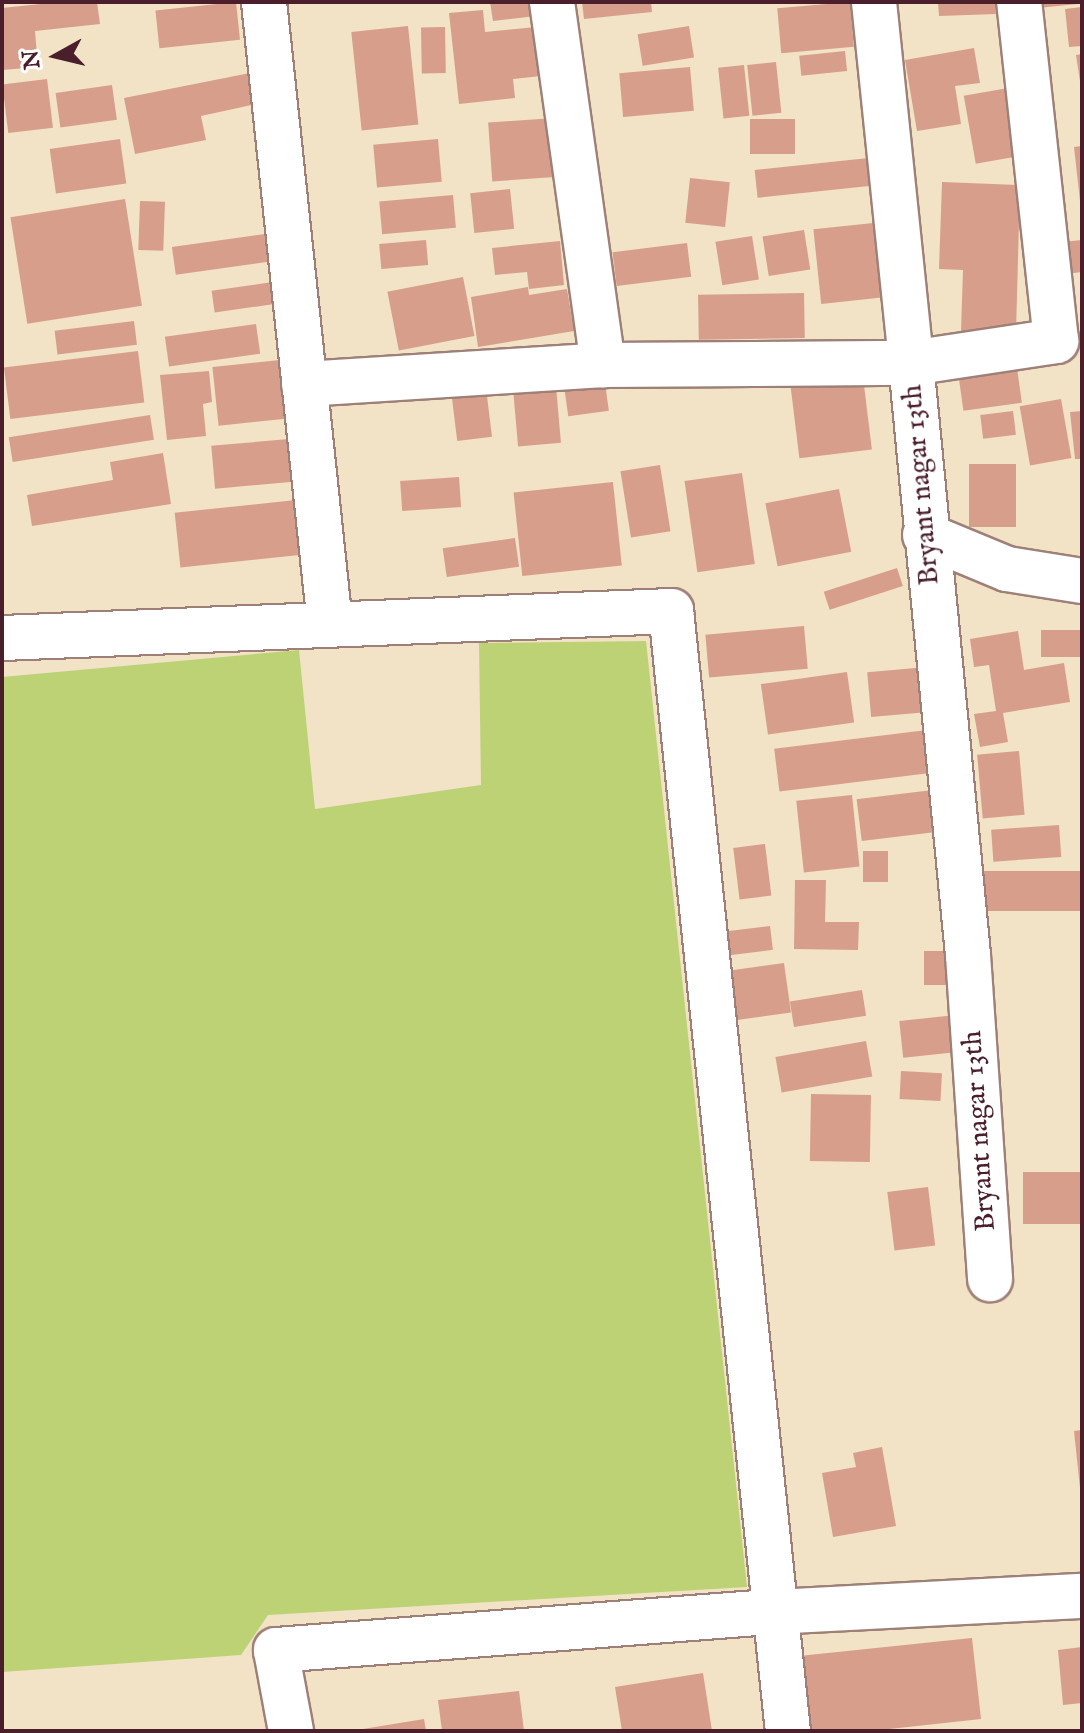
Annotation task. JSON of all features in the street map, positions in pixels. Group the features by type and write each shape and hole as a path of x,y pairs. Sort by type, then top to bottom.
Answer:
{"street":[{"path":"264,2 330,625"},
{"path":"552,2 603,365"},
{"path":"874,2 911,363 1056,341 1019,2"},
{"name":"Bryant nagar 13th","path":"304,384 603,365 911,363 925,535 968,955 990,1279"},
{"path":"925,535 1007,569 1082,581"},
{"path":"2,638 671,611 788,1731"},
{"path":"291,1731 276,1650 774,1612 1082,1596"}],"green space":[{"path":"646,641 747,1587 268,1615 241,1655 2,1672 2,677 299,650 315,809 481,785 479,643"}],"building":[{"path":"97,2 100,24 35,31 38,67 2,70 2,8"},
{"path":"236,2 240,40 159,48 155,10"},
{"path":"490,2 535,2 536,16 493,21"},
{"path":"582,2 651,2 652,12 584,19"},
{"path":"850,2 854,47 781,53 777,8"},
{"path":"938,2 995,2 996,14 939,16"},
{"path":"1037,2 1078,2 1078,4 1038,8"},
{"path":"1082,7 1082,46 1069,47 1065,9"},
{"path":"483,10 485,32 546,26 551,75 513,79 515,98 459,104 449,13"},
{"path":"408,26 418,124 362,130 351,32"},
{"path":"689,26 694,58 643,66 638,34"},
{"path":"421,27 445,27 446,73 422,73"},
{"path":"974,48 980,83 955,86 961,124 917,131 905,60"},
{"path":"845,51 847,71 801,76 799,56"},
{"path":"1082,54 1082,81 1080,81 1076,55"},
{"path":"776,62 781,113 752,116 747,65"},
{"path":"744,65 749,116 723,118 718,68"},
{"path":"690,67 694,111 623,117 619,73"},
{"path":"250,73 256,104 201,116 206,140 135,154 124,98"},
{"path":"47,79 53,128 8,133 2,84"},
{"path":"112,85 117,120 60,128 56,93"},
{"path":"1014,87 1026,155 976,164 964,96"},
{"path":"554,118 558,177 492,181 488,123"},
{"path":"750,119 795,119 795,154 750,154"},
{"path":"120,139 126,184 56,193 50,149"},
{"path":"438,139 442,182 377,188 373,145"},
{"path":"1082,146 1082,201 1080,201 1074,147"},
{"path":"878,157 881,185 758,198 755,170"},
{"path":"690,178 730,182 725,227 685,223"},
{"path":"942,182 1020,185 1016,332 961,331 963,270 939,269"},
{"path":"510,189 514,229 474,233 470,193"},
{"path":"453,195 456,228 382,234 379,201"},
{"path":"125,199 142,306 27,324 10,217"},
{"path":"140,201 165,202 163,251 138,250"},
{"path":"883,222 891,297 821,304 813,229"},
{"path":"804,230 810,270 769,276 763,237"},
{"path":"265,234 269,262 176,275 172,247"},
{"path":"752,236 759,279 722,285 715,242"},
{"path":"426,240 428,265 381,269 379,244"},
{"path":"1082,240 1082,272 1066,274 1062,242"},
{"path":"560,241 564,285 529,289 527,272 495,275 492,248"},
{"path":"687,243 691,277 617,286 613,252"},
{"path":"463,277 474,336 399,351 387,292"},
{"path":"273,282 276,304 215,312 212,291"},
{"path":"528,287 529,295 567,289 574,331 478,347 471,297"},
{"path":"804,293 805,338 699,340 698,295"},
{"path":"134,321 137,345 58,355 55,331"},
{"path":"256,324 260,354 169,367 165,337"},
{"path":"138,351 144,403 10,419 4,367"},
{"path":"289,359 295,418 219,426 212,367"},
{"path":"1017,368 1022,403 963,411 959,376"},
{"path":"862,369 872,449 799,458 790,378"},
{"path":"209,371 212,402 203,404 206,436 167,440 160,375"},
{"path":"555,375 561,443 518,446 512,379"},
{"path":"604,376 609,411 568,416 563,382"},
{"path":"486,388 492,437 457,441 451,392"},
{"path":"1061,399 1071,458 1030,465 1020,406"},
{"path":"1013,411 1016,435 983,439 980,415"},
{"path":"1082,411 1082,459 1075,459 1070,412"},
{"path":"150,415 154,440 13,462 9,437"},
{"path":"289,439 293,482 215,489 211,446"},
{"path":"163,453 171,504 32,526 27,495 113,480 110,462"},
{"path":"969,464 1016,464 1016,527 969,527"},
{"path":"660,465 670,531 631,537 620,471"},
{"path":"742,473 755,564 697,572 685,481"},
{"path":"459,477 461,507 402,511 400,481"},
{"path":"613,482 622,566 522,576 514,492"},
{"path":"839,489 851,552 778,566 765,503"},
{"path":"296,500 302,555 180,567 175,513"},
{"path":"515,538 519,567 447,577 443,548"},
{"path":"897,568 903,586 830,610 824,592"},
{"path":"804,626 808,669 709,677 705,635"},
{"path":"1041,630 1082,630 1082,657 1041,657"},
{"path":"1018,631 1024,670 1064,663 1070,702 1003,713 1008,742 980,747 974,714 996,711 989,665 974,667 970,639"},
{"path":"927,667 931,712 871,717 867,672"},
{"path":"847,672 854,723 768,735 761,684"},
{"path":"935,729 940,772 779,791 774,749"},
{"path":"1019,751 1025,815 983,818 977,755"},
{"path":"941,789 946,831 862,841 857,799"},
{"path":"852,795 860,867 804,872 796,801"},
{"path":"1059,825 1061,857 993,862 991,830"},
{"path":"765,844 771,896 740,900 733,848"},
{"path":"863,851 888,851 888,882 863,882"},
{"path":"984,871 1082,871 1082,911 984,911"},
{"path":"795,880 826,880 825,922 859,922 858,950 794,949"},
{"path":"770,926 773,950 727,955 724,932"},
{"path":"924,951 958,951 958,985 924,985"},
{"path":"784,963 791,1013 734,1021 727,971"},
{"path":"862,990 866,1016 794,1027 790,1001"},
{"path":"956,1015 960,1052 903,1058 899,1021"},
{"path":"866,1041 872,1076 782,1092 775,1057"},
{"path":"901,1071 942,1073 940,1101 900,1099"},
{"path":"811,1094 871,1095 870,1162 810,1161"},
{"path":"1023,1172 1082,1172 1082,1224 1023,1224"},
{"path":"928,1187 935,1246 894,1251 887,1192"},
{"path":"1082,1430 1082,1488 1080,1488 1074,1431"},
{"path":"882,1447 896,1526 833,1537 822,1473 856,1467 853,1453"},
{"path":"972,1638 981,1719 871,1731 806,1731 799,1656"},
{"path":"1082,1647 1082,1703 1063,1705 1058,1650"},
{"path":"703,1673 712,1731 622,1731 615,1687"},
{"path":"519,1691 524,1731 442,1731 438,1700"},
{"path":"424,1719 426,1731 363,1731 363,1729"}]}
